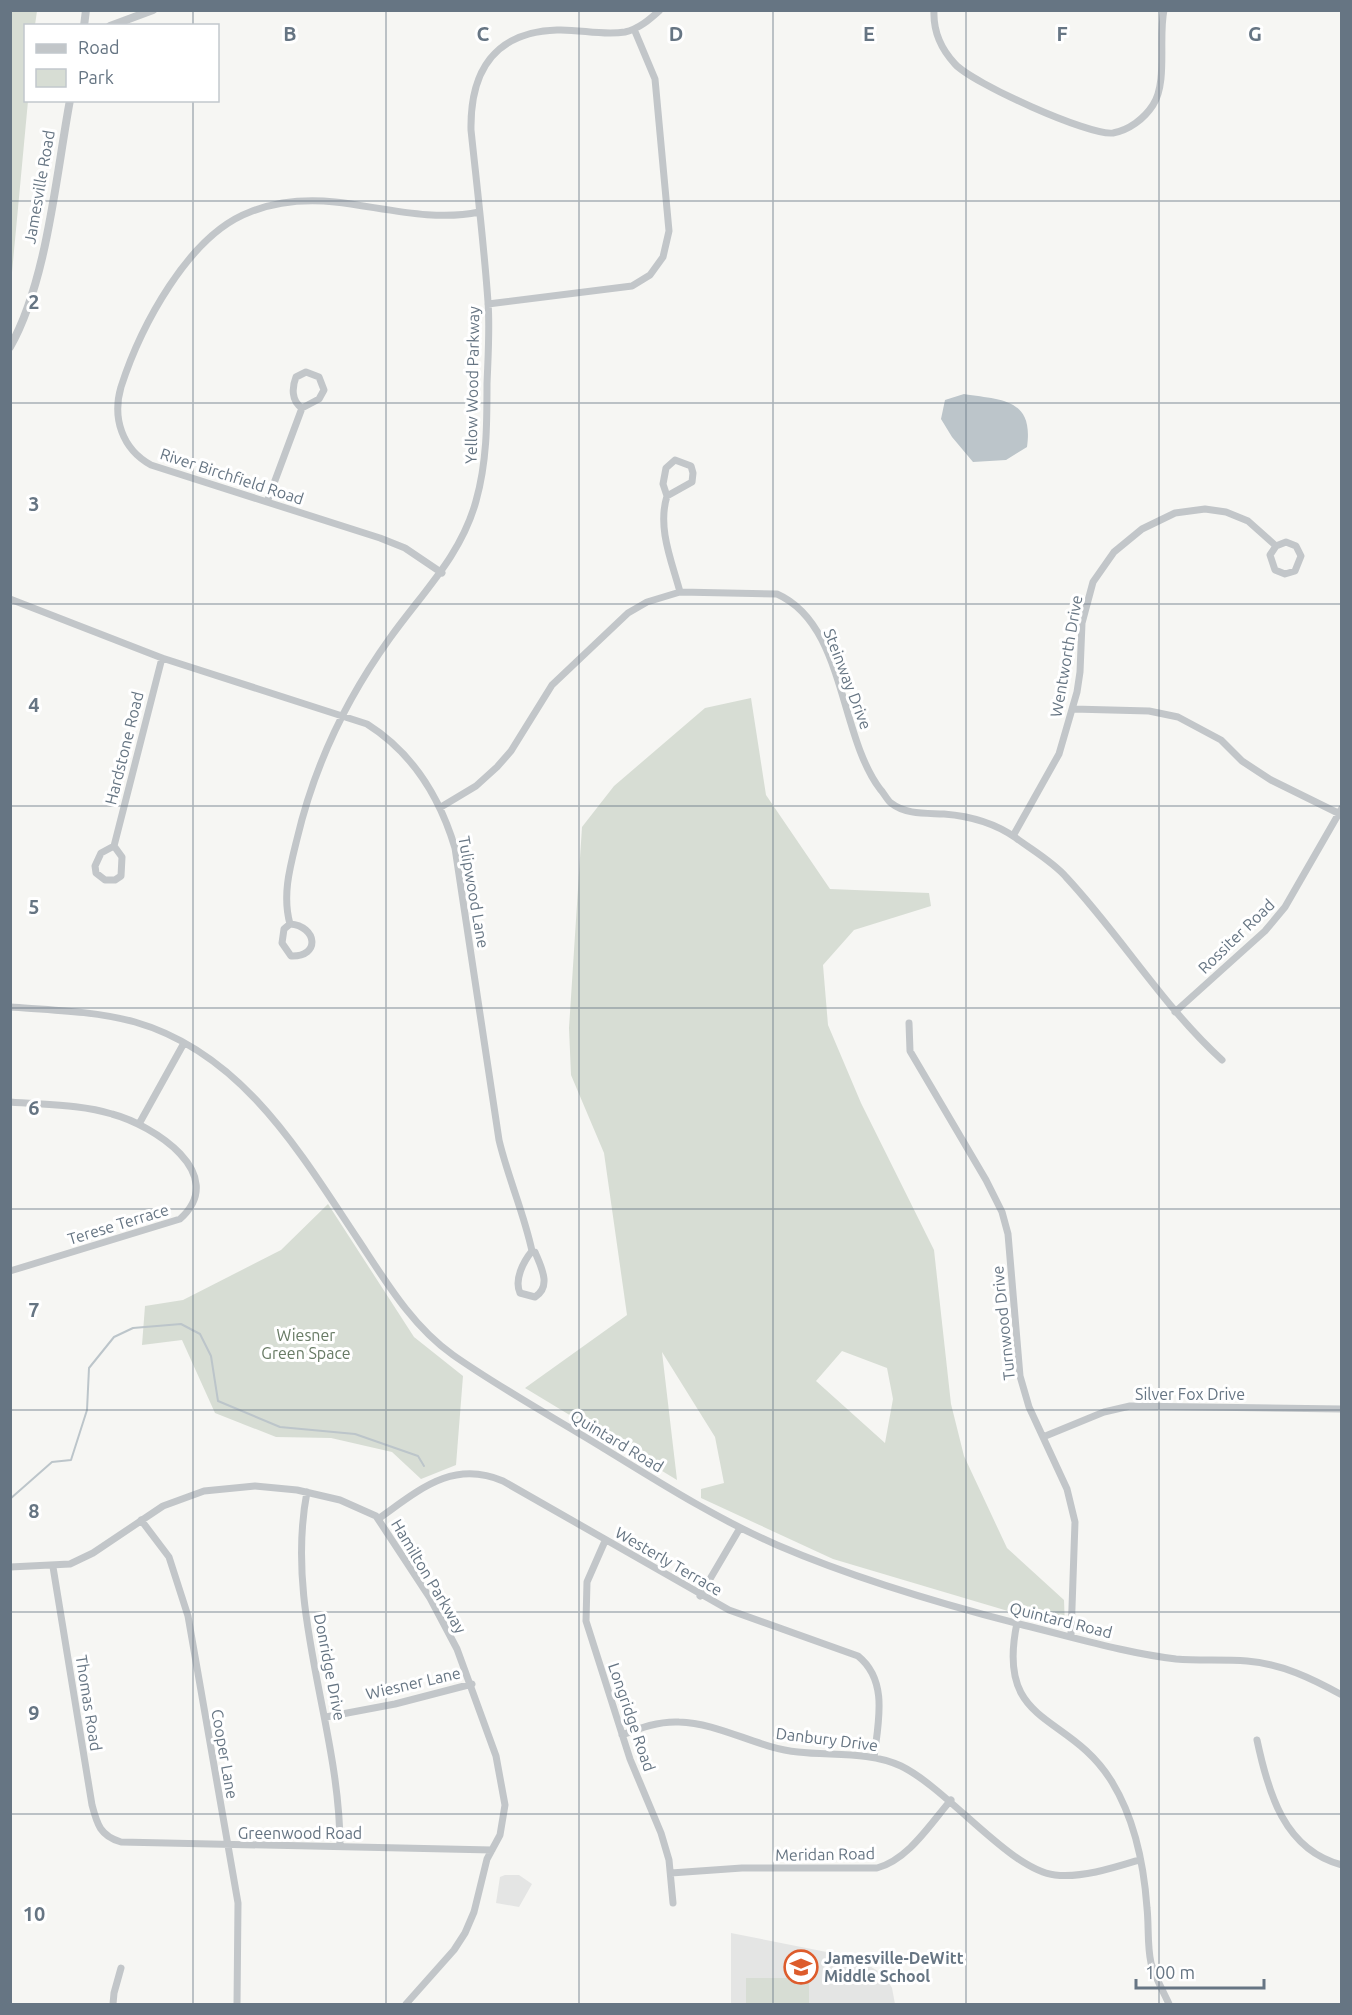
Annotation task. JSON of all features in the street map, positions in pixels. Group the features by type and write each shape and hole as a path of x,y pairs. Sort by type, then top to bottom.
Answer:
{"street":[{"path":"115,24 153,10"},
{"name":"Yellow Wood Parkway","path":"290,924 286,896 304,808 323,756 343,714 390,638 442,573 463,536 476,503 487,436 488,304 471,105 476,81 494,54 505,44 528,34 557,30 610,34 634,29 660,10"},
{"path":"934,10 939,40 956,66 975,79 1040,110 1090,130 1107,133 1129,128 1145,116 1155,104 1160,88 1164,10"},
{"path":"488,304 632,286 650,275 663,257 669,231 659,104 655,79 634,29"},
{"name":"Jamesville Road","path":"10,347 28,310 39,266 70,102"},
{"name":"River Birchfield Road","path":"442,573 432,564 397,545 151,465 142,460 122,433 118,419 121,388 154,312 177,276 197,251 227,225 248,212 281,202 331,202 452,215 479,212"},
{"path":"267,501 302,408 319,399 324,390 320,377 312,373 302,373 296,377 293,384 295,401 302,408"},
{"path":"667,496 690,486 693,473 691,466 675,460 668,464 663,484 667,496 663,507 663,530 680,592"},
{"name":"Wentworth Drive","path":"1013,836 1059,754 1080,672 1082,623 1093,582 1114,552 1142,529 1175,513 1205,509 1226,512 1248,521 1276,546"},
{"name":"Wentworth Drive","path":"1286,542 1300,551 1301,562 1295,571 1280,573 1271,566 1270,555 1276,546 1286,542"},
{"name":"Steinway Drive","path":"441,807 476,786 496,767 511,751 552,685 619,620 647,602 680,592 764,592 790,600 804,612 816,630 836,677 867,772 892,804 918,814 945,814 983,821 1013,836 1065,875 1175,1012 1222,1060"},
{"name":"Tulipwood Lane","path":"10,598 162,657 343,714 367,724 394,745 415,767 441,807 455,848 499,1140 507,1173 522,1208 532,1251 535,1252 544,1278 542,1292 535,1297 520,1293 517,1286 517,1279 532,1251"},
{"name":"Hardstone Road","path":"114,846 122,857 121,876 115,880 105,880 96,873 94,866 101,854 114,846 162,657"},
{"path":"1072,709 1149,711 1178,717 1221,740 1242,761 1271,780 1340,810"},
{"name":"Rossiter Road","path":"1175,1012 1265,930 1285,908 1340,810"},
{"name":"Yellow Wood Parkway","path":"290,924 306,929 312,936 309,952 300,956 291,956 284,950 282,943 284,929 290,924"},
{"name":"Quintard Road","path":"10,1006 110,1016 152,1028 184,1044 244,1088 261,1103 289,1136 385,1280 431,1337 452,1354 520,1398 740,1528 813,1560 909,1592 1017,1623 1176,1659 1250,1661 1281,1666 1311,1678 1341,1695"},
{"name":"Turnwood Drive","path":"909,1023 910,1051 986,1180 1002,1212 1008,1234 1020,1376 1029,1407 1067,1489 1075,1521 1071,1636"},
{"path":"139,1124 184,1044"},
{"name":"Terese Terrace","path":"10,1102 109,1113 139,1124 160,1138 189,1163 195,1173 197,1192 188,1212 180,1219 164,1226 10,1271"},
{"name":"Silver Fox Drive","path":"1043,1437 1104,1412 1130,1406 1341,1409"},
{"name":"Westerly Terrace","path":"378,1519 438,1480 471,1472 503,1481 700,1596 729,1610 839,1647 865,1662 878,1688 880,1705 874,1758"},
{"name":"Hamilton Parkway","path":"10,1567 53,1567 70,1564 93,1553 141,1520 180,1498 204,1491 255,1486 308,1492 340,1500 365,1510 378,1519 430,1598 457,1649 472,1684 495,1756 505,1805 500,1835 487,1859 474,1912 465,1933 454,1950 406,2004"},
{"name":"Donridge Drive","path":"308,1492 302,1520 301,1579 338,1797 340,1846"},
{"name":"Cooper Lane","path":"141,1520 169,1557 188,1616 238,1903 237,2004"},
{"path":"700,1596 740,1528"},
{"name":"Longridge Road","path":"605,1540 587,1582 584,1611 622,1735 661,1833 671,1873 673,1903"},
{"name":"Thomas Road","path":"53,1567 93,1805 100,1830 109,1839"},
{"path":"1017,1623 1011,1666 1022,1698 1090,1753 1111,1779 1133,1827 1147,1907 1151,1964 1169,2004"},
{"name":"Wiesner Lane","path":"326,1716 395,1704 472,1684"},
{"name":"Danbury Drive","path":"622,1735 652,1725 679,1722 703,1725 787,1751 874,1758 900,1766 930,1783 992,1837 1037,1870 1053,1875 1070,1875 1113,1868 1139,1860"},
{"path":"1257,1740 1269,1787 1280,1815 1290,1831 1317,1855 1341,1865"},
{"name":"Meridan Road","path":"671,1873 742,1868 877,1868 890,1864 906,1853 951,1800"},
{"name":"Greenwood Road","path":"109,1839 121,1842 227,1846 492,1850"},
{"path":"113,2004 121,1968"}],"shaded area":[{"path":"964,394 1002,400 1020,410 1028,431 1027,447 1006,460 973,462 952,437 941,419 945,400"},
{"path":"519,1875 532,1884 519,1907 496,1903 500,1877"},
{"name":"Jamesville-DeWitt Middle School","path":"731,1933 857,1958 884,1975 892,1988 895,2004 731,2004"}],"green space":[{"path":"11,10 37,11 35,24 24,24 24,102 28,102 11,283"},
{"path":"751,698 766,795 830,889 929,893 931,906 854,930 823,965 828,1025 861,1103 934,1250 951,1404 964,1456 1007,1548 1064,1600 1065,1628 833,1559 701,1498 701,1489 724,1483 715,1437 662,1352 677,1480 525,1388 627,1315 604,1153 571,1075 569,1028 582,827 614,786 705,708","holes":["842,1351 887,1368 893,1399 885,1443 816,1381"]},
{"name":"Wiesner Green Space","path":"328,1204 414,1337 463,1376 456,1465 421,1479 392,1452 331,1438 276,1437 215,1413 182,1340 142,1345 145,1306 183,1300 281,1250"},
{"path":"746,1978 809,1978 809,2004 746,2004"}],"waterway":[{"path":"10,1499 52,1462 71,1460 87,1410 89,1368 114,1337 133,1328 181,1324 200,1334 211,1356 218,1401 280,1427 355,1434 418,1456 424,1466"}],"place":[{"name":"Jamesville-DeWitt Middle School","path":"801,1967"}]}
